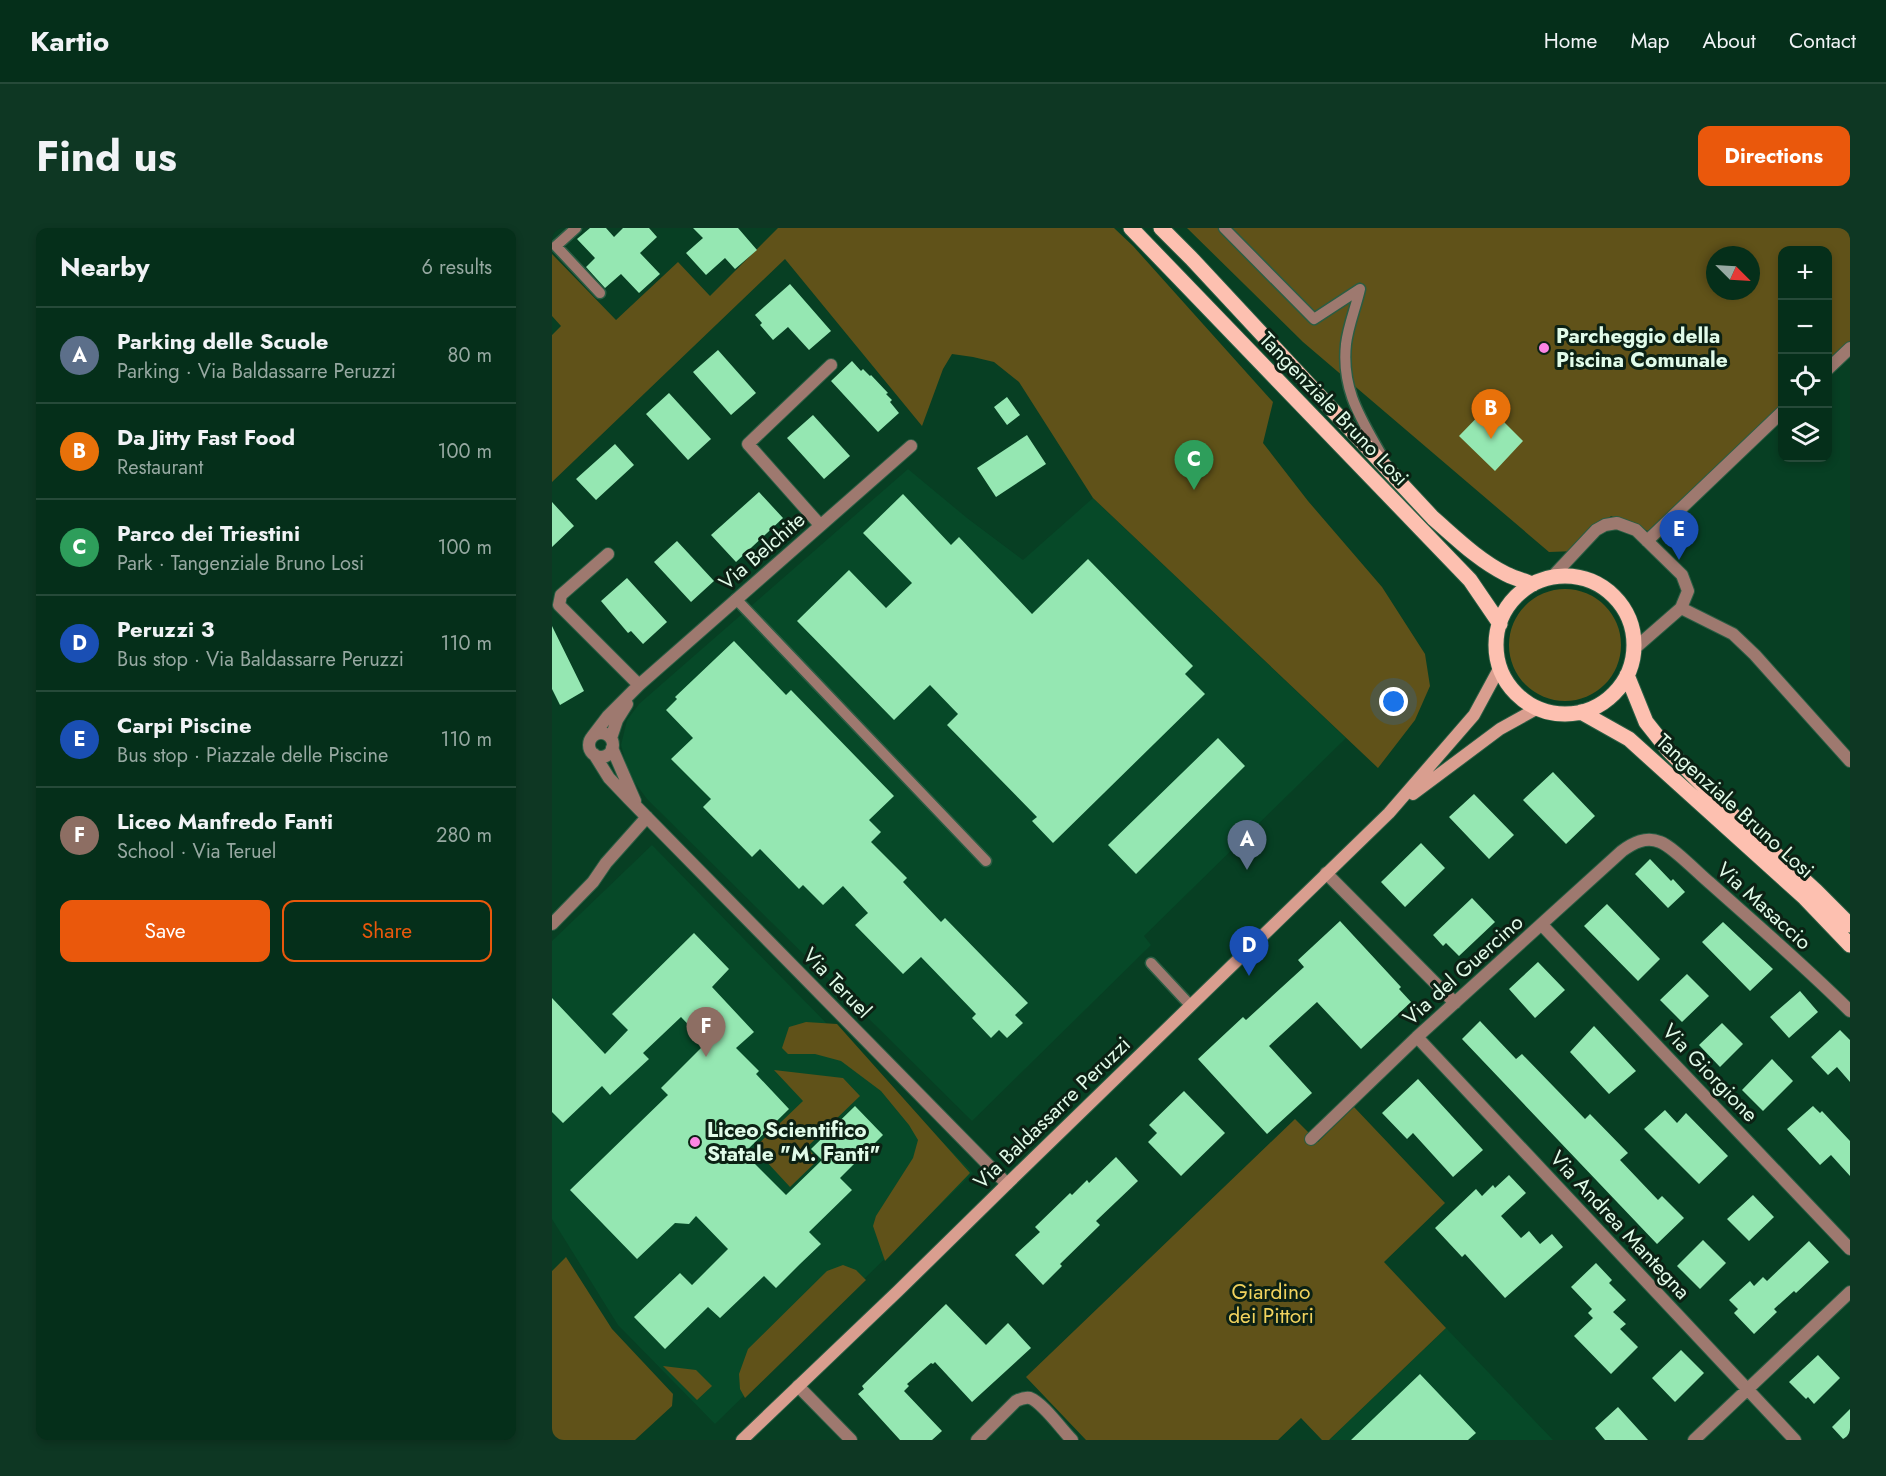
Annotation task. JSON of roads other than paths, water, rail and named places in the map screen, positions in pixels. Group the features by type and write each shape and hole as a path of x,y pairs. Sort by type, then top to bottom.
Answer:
{"main road":[{"name":"Tangenziale Bruno Losi","path":"1131,228 1470,580 1500,624"},
{"name":"Tangenziale Bruno Losi","path":"1161,228 1433,518 1465,547 1507,574 1533,584"},
{"path":"1570,576 1591,581 1609,592 1623,608 1632,627 1634,649 1627,675 1619,688 1604,703 1581,712 1557,714 1536,708 1518,696 1505,679 1497,659 1497,630 1505,612 1517,596 1533,584 1552,577 1570,576"},
{"name":"Tangenziale Bruno Losi","path":"1627,675 1646,722 1669,751 1722,805 1850,925"},
{"name":"Tangenziale Bruno Losi","path":"1581,712 1629,739 1805,898 1850,945"}],"street":[{"path":"1832,364 1850,348"},
{"path":"820,525 748,444 831,365"},
{"path":"1647,541 1778,416"},
{"name":"Via Belchite","path":"639,685 911,446"},
{"path":"1552,577 1596,530 1605,525 1617,523 1636,530 1682,574 1688,591 1681,608 1634,649"},
{"path":"608,554 561,595 559,604 639,685"},
{"path":"1681,608 1733,634 1755,655 1850,761"},
{"name":"Via Baldassarre Peruzzi","path":"742,1440 1389,813 1474,715 1500,667"},
{"path":"639,685 617,720 605,756 600,757 594,754 589,745 592,737 608,716 639,685"},
{"name":"Via Baldassarre Peruzzi","path":"1389,813 1475,746 1536,708"},
{"path":"552,924 593,882 644,814 607,735 601,733 592,737"},
{"name":"Via Teruel","path":"594,754 609,778 1007,1184"},
{"name":"Via del Guercino","path":"1311,1139 1417,1037 1622,851 1634,843 1647,840"},
{"name":"Via Masaccio","path":"1647,840 1661,842 1684,861 1850,1011"},
{"path":"1326,873 1455,1003"},
{"name":"Via Giorgione","path":"1542,925 1850,1249"},
{"name":"Via Andrea Mantegna","path":"1417,1037 1795,1440"},
{"path":"1694,1440 1850,1292"},
{"path":"798,1386 851,1440"},
{"path":"977,1440 1016,1401 1023,1398 1030,1398 1041,1407 1072,1440"}],"lane":[{"path":"576,228 556,246 600,293"},
{"path":"1224,228 1314,319 1360,289 1346,343 1346,381 1352,400 1391,473"},
{"path":"736,600 986,861"},
{"path":"1150,963 1190,1005"}],"place":[{"name":"Parcheggio della Piscina Comunale","path":"1544,348"},
{"name":"Da Jitty Fast Food","path":"1491,439"},
{"name":"Parco dei Triestini","path":"1194,490"},
{"name":"Carpi Piscine","path":"1679,560"},
{"name":"Parking delle Scuole","path":"1247,870"},
{"name":"Peruzzi 3","path":"1249,976"},
{"name":"Liceo Manfredo Fanti","path":"706,1057"},
{"name":"Liceo Scientifico Statale \"M. Fanti\"","path":"695,1142"}],"park label":[{"name":"Giardino dei Pittori","path":"1271,1304"}]}
